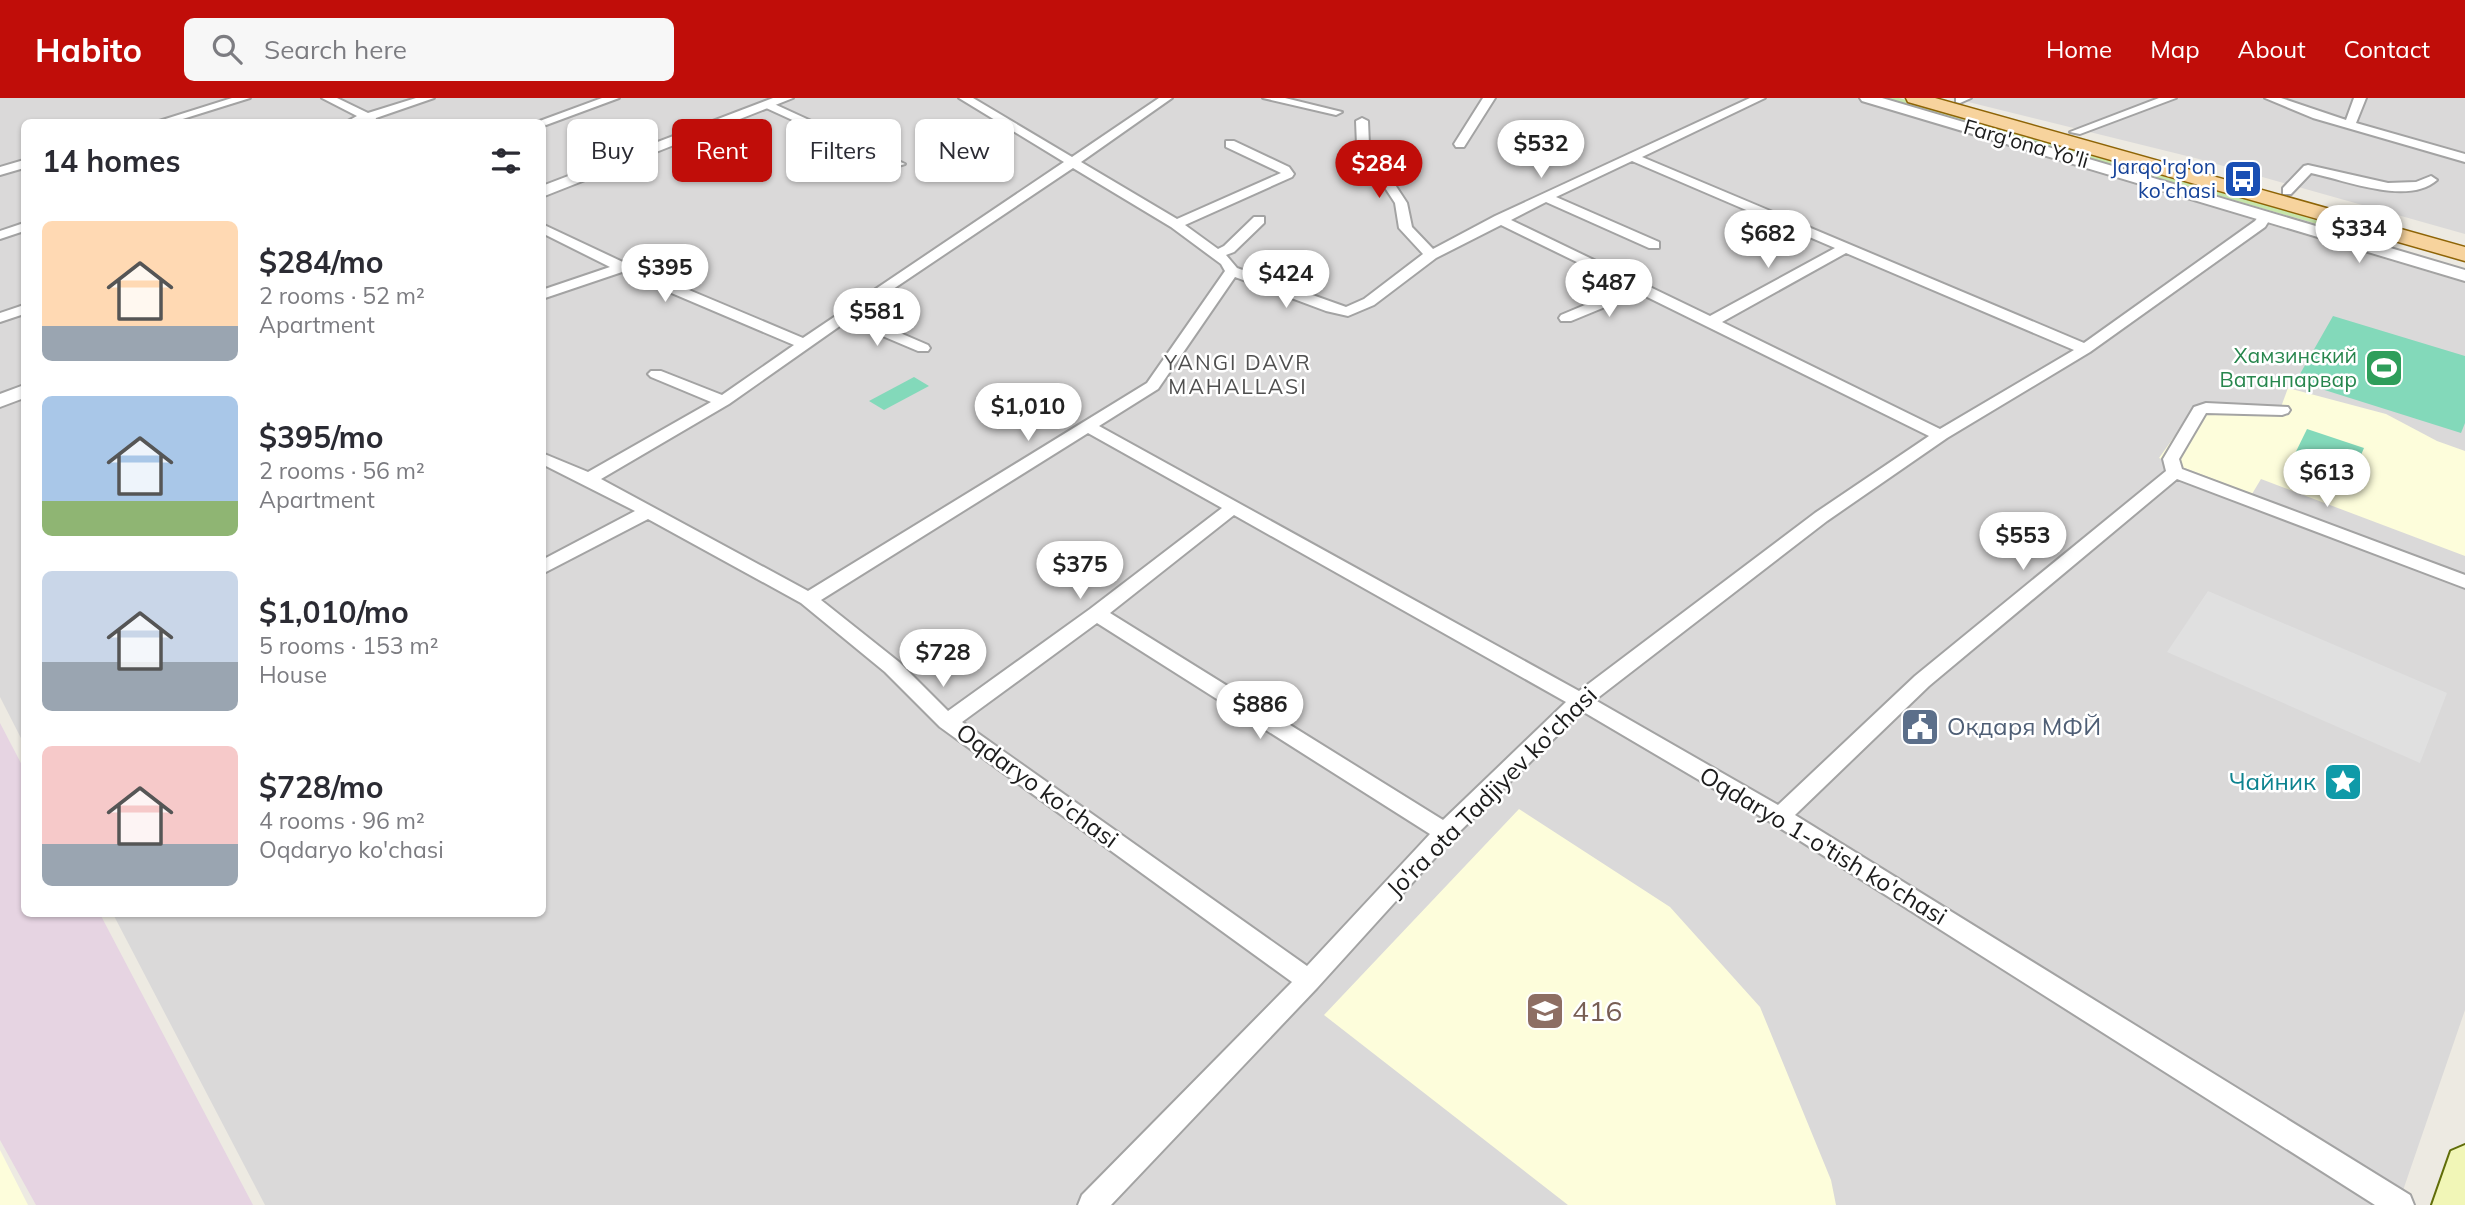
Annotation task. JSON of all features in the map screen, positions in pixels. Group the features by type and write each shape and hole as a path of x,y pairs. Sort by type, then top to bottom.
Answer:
{"main road":[{"name":"Farg'ona Yo'li","path":"1915,98 2465,254"},
{"name":"Farg'ona Yo'li","path":"1959,99 2465,240"},
{"path":"2161,166 2245,197 2360,232 2465,276"},
{"path":"2452,1205 2465,1164"}],"street":[{"path":"172,119 244,98"},
{"path":"328,98 370,119"},
{"path":"375,119 428,98"},
{"path":"546,122 613,98"},
{"path":"546,190 786,98"},
{"path":"965,98 1176,224 1217,254 1232,271 1348,312 1369,302 1431,255 1500,219 1759,98"},
{"path":"1141,98 1161,102"},
{"path":"1269,98 1336,112"},
{"path":"1460,144 1489,98"},
{"name":"Farg'ona Yo'li","path":"1867,98 2465,276"},
{"path":"2076,132 2170,98"},
{"path":"2271,98 2317,116 2465,158"},
{"path":"2350,124 2360,98"},
{"path":"589,480 723,401 1161,102"},
{"path":"768,105 799,119"},
{"path":"1362,121 1363,145 1401,203 1406,228 1431,255"},
{"path":"1176,224 1288,174 1285,170 1230,144"},
{"path":"1632,157 2085,349"},
{"path":"0,171 21,165"},
{"path":"2287,191 2308,169 2402,189 2420,188 2431,180"},
{"path":"1546,197 1654,244"},
{"name":"Farg'ona Yo'li","path":"2266,216 2285,218 2465,270"},
{"name":"Jo'ra ota Tadjiyev ko'chasi","path":"1092,1205 1309,981 1445,832 1580,701 1821,517 1941,435 2085,349 2260,224 2266,216"},
{"path":"1500,219 1941,435"},
{"path":"1217,254 1230,249 1259,220"},
{"path":"0,235 21,228"},
{"path":"546,230 622,267 805,344"},
{"path":"1709,323 1845,248"},
{"path":"546,293 565,284 593,278 622,267"},
{"path":"808,599 1089,428 1153,386 1184,337 1232,271"},
{"path":"1566,318 1638,288"},
{"path":"0,318 21,310"},
{"path":"845,316 923,348"},
{"path":"656,374 723,401"},
{"path":"0,401 21,392"},
{"path":"2175,472 2171,459 2202,408 2282,410"},
{"name":"Oqdaryo 1-o'tish ko'chasi","path":"1089,428 1580,701 1780,817 2400,1205"},
{"name":"Oqdaryo ko'chasi","path":"546,460 589,480 808,599 892,667 947,722 1309,981"},
{"path":"2175,472 2465,582"},
{"path":"1780,817 1828,765 1893,704 2175,472"},
{"path":"947,722 1097,614 1233,508"},
{"path":"546,566 647,512"},
{"path":"1097,614 1445,832"}],"shaded area":[{"path":"0,98 1866,98 2060,154 2260,222 2465,283 2465,1010 2398,1205 265,1205 115,917 546,917 546,119 21,119 21,392 0,401 0,175 4,171 0,171"},
{"path":"1952,98 2465,98 2465,234 2195,158"},
{"path":"2288,388 2386,414 2437,441 2465,451 2465,556 2261,479 2252,494 2159,458 2197,405 2281,407"},
{"path":"21,398 21,738 0,697 0,406"},
{"path":"2208,591 2447,693 2420,763 2167,652"},
{"path":"0,723 21,763 21,917 102,917 253,1205 36,1205 0,1140"},
{"name":"416","path":"1519,809 1670,907 1760,1007 1831,1180 1836,1205 1568,1205 1324,1015"},
{"path":"0,1150 28,1205 0,1205"}],"green space":[{"path":"1882,98 1899,98 2158,171 2379,242"},
{"name":"Хамзинский Ватанпарвар","path":"2333,316 2465,356 2465,423 2461,433 2296,381"},
{"path":"914,377 929,386 884,410 869,401"},
{"path":"2307,429 2364,448 2344,495 2285,474"}],"place":[{"name":"Jarqo'rg'on ko'chasi","path":"2243,179"},
{"name":"Хамзинский Ватанпарвар","path":"2384,368"},
{"name":"Окдаря МФЙ","path":"1920,727"},
{"name":"Чайник","path":"2343,782"},
{"name":"416","path":"1545,1011"}],"district":[{"name":"YANGI DAVR MAHALLASI","path":"1238,375"}]}
